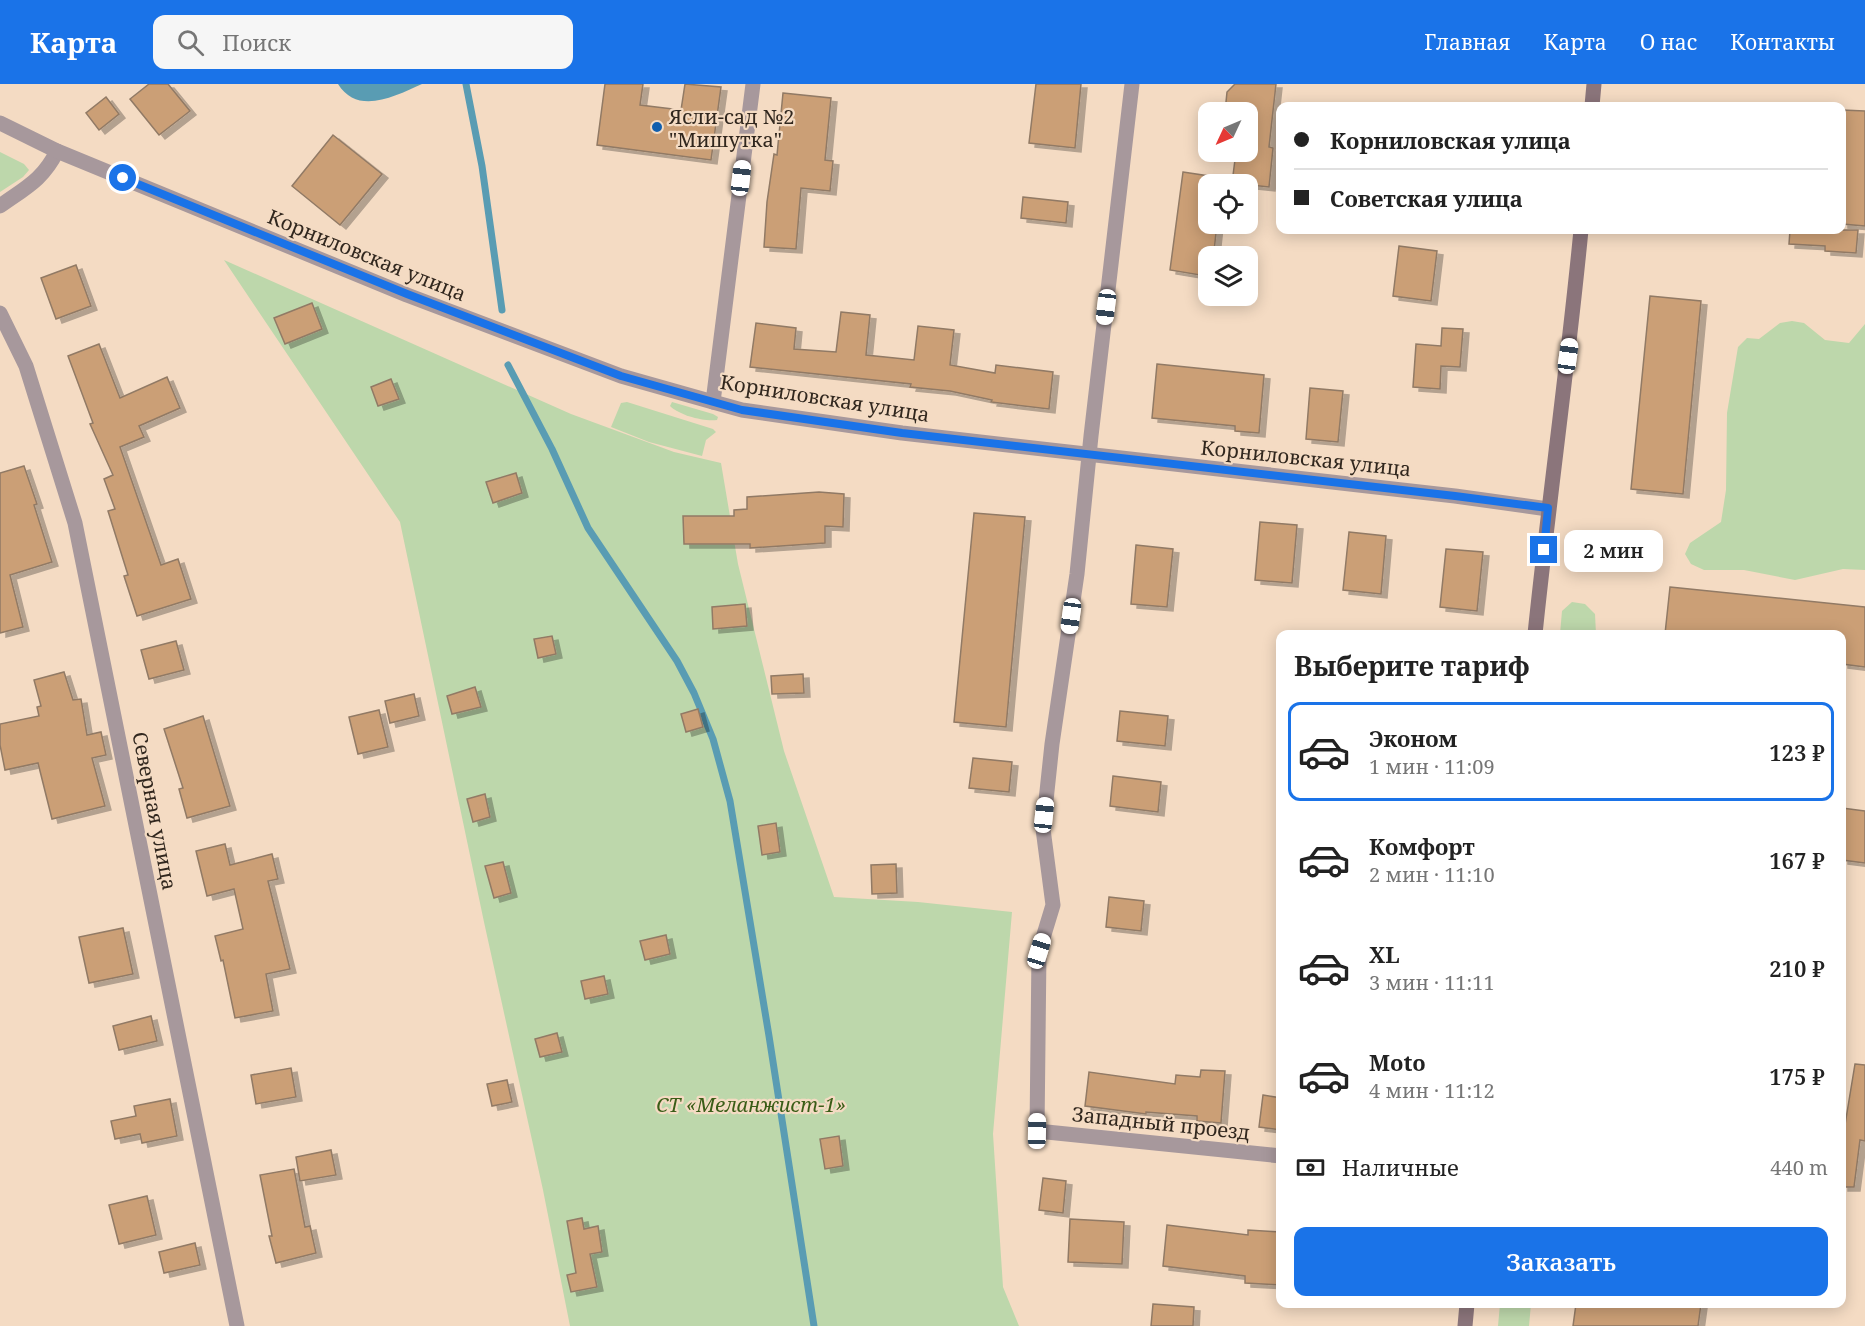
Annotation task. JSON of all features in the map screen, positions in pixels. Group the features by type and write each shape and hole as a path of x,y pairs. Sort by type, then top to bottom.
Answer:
{"main road":[{"path":"1592,102 1594,84"},
{"path":"1535,630 1581,234"},
{"path":"1465,1326 1467,1308"}],"street":[{"path":"713,402 753,84"},
{"path":"1089,456 1132,84"},
{"name":"Корниловская улица","path":"0,123 57,151 459,315 621,376 742,410 1089,456 1548,508"},
{"path":"0,206 41,177 57,151"},
{"name":"Северная улица","path":"0,313 26,366 75,523 237,1326"},
{"name":"Западный проезд","path":"1089,456 1077,574 1052,744 1043,830 1053,905 1039,951 1037,1131 1276,1155"}],"green space":[{"path":"0,152 24,164 29,170 23,177 0,192"},
{"name":"СТ «Меланжист-1»","path":"224,260 571,414 674,452 721,463 738,564 784,751 834,897 918,902 1012,912 993,1134 1003,1287 1019,1326 570,1326 400,522"},
{"path":"1792,321 1804,323 1825,340 1849,343 1865,324 1865,570 1843,569 1795,580 1744,570 1704,570 1691,564 1685,554 1690,543 1721,522 1726,490 1727,413 1738,347 1747,338 1759,339 1780,323"},
{"path":"627,402 713,429 716,432 706,440 702,456 649,442 611,427 621,403"},
{"path":"672,402 713,414 718,417 717,420 705,420 685,415 670,406"},
{"path":"1572,602 1585,604 1595,614 1596,630 1560,630 1562,611"},
{"path":"1500,1308 1531,1308 1529,1326 1498,1326"}],"water":[{"path":"338,84 422,84 389,98 366,101 346,94"}],"building":[{"path":"149,84 168,84 190,111 159,135 130,99"},
{"name":"Ясли-сад №2 \"Мишутка\"","path":"605,84 643,84 640,105 681,110 685,84 721,87 711,160 597,145"},
{"path":"1036,84 1081,84 1075,148 1029,143"},
{"path":"1235,84 1276,84 1269,147 1273,148 1269,187 1258,186 1258,174 1233,174 1235,162 1258,162 1258,102 1226,102 1227,92"},
{"path":"783,93 831,98 825,160 833,161 830,191 801,188 796,249 764,247 767,202 774,154 777,155"},
{"path":"106,97 119,114 99,130 86,113"},
{"path":"1846,110 1865,111 1865,226 1846,224"},
{"path":"333,135 382,174 340,225 292,186"},
{"path":"1183,172 1198,174 1198,234 1216,234 1215,246 1198,246 1198,275 1170,270"},
{"path":"1023,197 1068,202 1066,223 1021,218"},
{"path":"1846,230 1858,230 1856,253 1825,251 1825,246 1789,244 1790,234 1846,234"},
{"path":"1399,246 1437,251 1431,301 1393,296"},
{"path":"76,265 91,306 56,319 41,278"},
{"path":"1650,296 1701,301 1683,494 1631,489"},
{"path":"312,303 322,329 285,344 274,318"},
{"path":"841,312 870,315 866,355 914,360 918,326 954,330 950,365 995,373 996,365 1053,372 1049,409 991,402 992,400 950,391 910,387 911,384 750,367 756,323 796,328 794,349 836,352"},
{"path":"1442,328 1463,329 1460,367 1441,366 1440,389 1413,387 1416,344 1441,346"},
{"path":"99,344 120,398 167,377 180,408 139,426 144,437 120,447 161,565 178,559 191,599 137,616 124,576 128,575 108,511 115,509 104,479 113,475 90,424 93,423 68,356"},
{"path":"1157,364 1264,375 1259,433 1235,431 1235,426 1152,418"},
{"path":"391,379 399,399 378,406 371,387"},
{"path":"1310,388 1343,391 1338,442 1306,439"},
{"path":"24,466 37,504 34,505 52,562 10,575 23,627 0,633 0,473"},
{"path":"516,473 522,493 493,503 486,482"},
{"path":"819,492 844,494 843,527 825,526 825,543 750,548 750,544 684,544 683,516 734,516 734,510 747,509 747,497"},
{"path":"974,513 1025,517 1006,727 954,722"},
{"path":"1260,522 1297,525 1292,583 1255,580"},
{"path":"1349,532 1386,536 1381,594 1343,590"},
{"path":"1136,545 1173,549 1167,607 1131,604"},
{"path":"1446,549 1483,552 1477,611 1440,607"},
{"path":"1670,587 1865,607 1865,667 1846,665 1846,630 1665,630"},
{"path":"745,604 747,626 713,629 712,607"},
{"path":"552,636 556,654 538,658 534,639"},
{"path":"176,641 184,670 149,679 141,650"},
{"path":"64,672 73,700 81,699 87,735 101,732 106,755 92,758 105,806 52,819 38,763 5,770 0,745 0,724 39,716 37,707 41,706 34,680"},
{"path":"803,674 804,693 772,694 771,676"},
{"path":"475,687 481,707 452,714 447,696"},
{"path":"414,694 419,716 390,723 385,701"},
{"path":"698,709 703,727 686,732 681,714"},
{"path":"379,710 388,747 358,754 349,717"},
{"path":"1120,711 1168,716 1165,746 1117,741"},
{"path":"203,716 230,806 187,818 179,789 183,788 164,729"},
{"path":"973,758 1012,762 1009,792 969,788"},
{"path":"1113,776 1161,782 1158,812 1110,806"},
{"path":"485,794 490,817 473,822 467,799"},
{"path":"1846,809 1865,811 1865,863 1846,861"},
{"path":"776,823 780,852 762,855 758,826"},
{"path":"225,844 230,865 272,854 278,879 268,881 290,969 266,974 273,1011 235,1018 223,960 221,961 215,936 243,929 234,889 207,896 196,851"},
{"path":"503,862 511,893 494,898 485,866"},
{"path":"896,864 897,893 872,894 871,865"},
{"path":"1109,897 1144,901 1141,931 1106,927"},
{"path":"123,928 133,974 89,983 79,937"},
{"path":"666,935 670,954 645,960 640,941"},
{"path":"604,976 608,994 585,999 581,981"},
{"path":"151,1016 157,1041 119,1050 113,1026"},
{"path":"557,1033 562,1052 540,1057 535,1039"},
{"path":"1855,1064 1865,1065 1865,1141 1860,1140 1854,1187 1846,1187 1846,1119"},
{"path":"291,1068 296,1097 256,1104 251,1075"},
{"path":"1201,1070 1225,1071 1221,1123 1197,1121 1197,1116 1146,1112 1146,1114 1085,1106 1089,1072 1175,1084 1176,1075 1200,1077"},
{"path":"507,1080 512,1102 492,1106 487,1084"},
{"path":"1263,1095 1276,1097 1276,1129 1259,1127"},
{"path":"170,1099 177,1136 142,1143 140,1134 115,1139 111,1121 136,1116 134,1106"},
{"path":"839,1136 843,1166 825,1169 820,1139"},
{"path":"331,1150 336,1175 300,1181 296,1157"},
{"path":"294,1169 305,1227 310,1226 316,1253 276,1263 269,1236 272,1236 260,1175"},
{"path":"1043,1178 1066,1181 1063,1213 1039,1210"},
{"path":"147,1196 156,1235 119,1244 109,1205"},
{"path":"582,1218 584,1229 598,1226 602,1252 590,1254 597,1287 571,1292 567,1275 576,1273 567,1221"},
{"path":"1070,1219 1124,1222 1122,1264 1068,1262"},
{"path":"1167,1225 1248,1235 1248,1230 1276,1232 1276,1285 1245,1283 1245,1276 1163,1266"},
{"path":"195,1243 200,1265 164,1273 159,1252"},
{"path":"1153,1304 1194,1307 1193,1326 1151,1326"},
{"path":"1575,1308 1700,1308 1698,1326 1573,1326"}],"waterway":[{"path":"466,84 482,166 502,310"},
{"path":"508,365 552,449 588,528 677,661 694,693 713,739 730,801 814,1326"}],"place":[{"name":"Ясли-сад №2 \"Мишутка\"","path":"657,127"}],"route":[{"path":"123,178 386,286 621,376 742,410 1089,456 1548,508 1544,550"}]}
